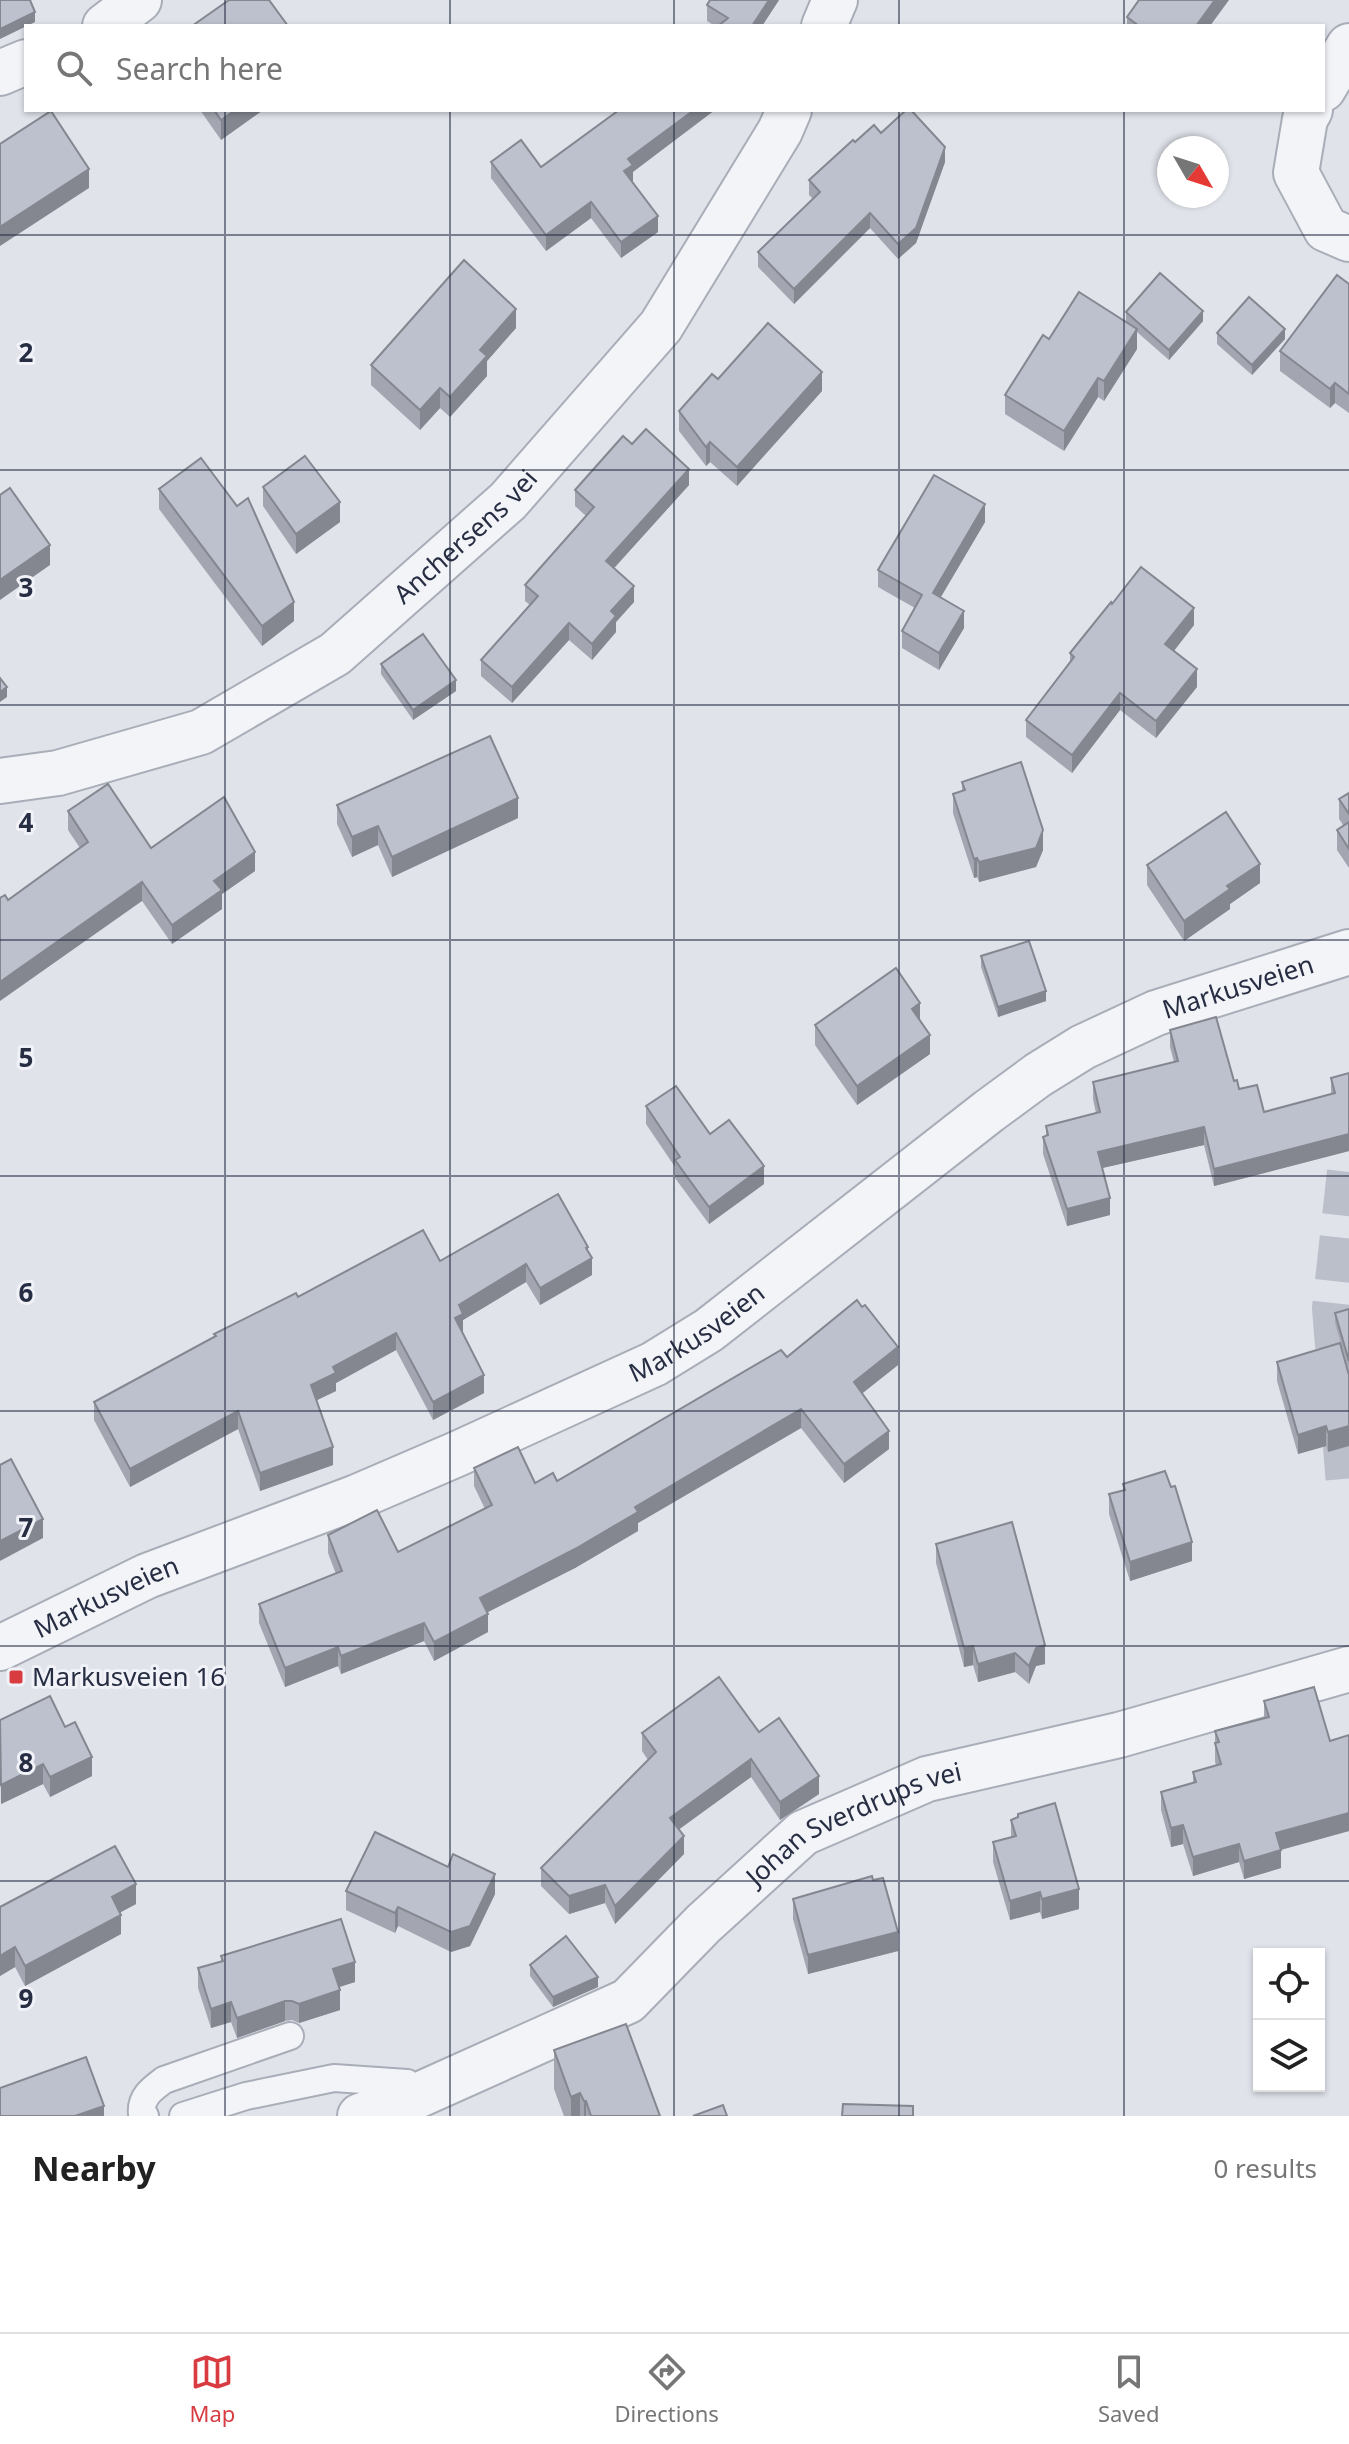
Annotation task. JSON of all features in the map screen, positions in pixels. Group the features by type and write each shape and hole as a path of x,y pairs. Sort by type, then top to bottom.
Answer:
{"street":[{"path":"108,24 139,0"},
{"path":"825,24 835,0"},
{"path":"1325,86 1349,46"},
{"path":"0,73 24,63"},
{"name":"Anchersens vei","path":"0,781 58,773 201,732 335,654 508,501 661,326 780,131 788,112"},
{"path":"1309,112 1296,173 1326,229 1349,239"},
{"name":"Markusveien","path":"0,1648 147,1576 372,1491 654,1364 709,1330 989,1111 1083,1047 1156,1013 1349,952"},
{"name":"Johan Sverdrups vei","path":"360,2116 419,2095 628,2001 703,1924 803,1833 927,1779 1119,1735 1349,1669"}],"lane":[{"path":"145,2116 141,2105 147,2093 164,2080 290,2036"},
{"path":"183,2116 246,2096 334,2078 407,2083 419,2095"}],"building":[{"path":"0,0 30,0 35,12 0,29"},
{"path":"229,0 269,0 287,24 195,24"},
{"path":"710,0 769,0 753,24 720,24 728,18 707,5"},
{"path":"1139,0 1215,0 1197,24 1136,24 1127,17"},
{"path":"52,112 89,169 0,227 0,144"},
{"path":"215,112 232,112 221,120"},
{"path":"616,112 691,112 628,159 633,165 624,171 658,216 621,242 591,202 546,235 491,162 521,140 541,167"},
{"path":"904,112 913,112 945,147 916,228 898,244 870,213 794,289 758,252 820,192 809,180 874,125 881,133"},
{"path":"464,260 516,309 480,350 487,356 450,397 440,388 420,410 371,365"},
{"path":"1160,273 1203,311 1169,350 1126,312"},
{"path":"1337,275 1349,284 1349,394 1335,383 1330,389 1280,351"},
{"path":"1079,292 1137,329 1104,381 1098,378 1064,431 1005,395 1043,335 1049,339"},
{"path":"1249,297 1285,329 1252,365 1217,333"},
{"path":"768,323 822,372 737,467 710,442 706,447 679,411 712,374 718,379"},
{"path":"646,429 689,469 606,561 634,586 611,611 616,616 592,644 569,623 512,687 481,660 538,596 525,585 594,507 575,490 623,436 632,444"},
{"path":"305,456 340,502 296,534 263,487"},
{"path":"201,458 237,506 248,498 294,602 262,626 159,489"},
{"path":"934,475 985,504 933,593 964,611 939,653 902,631 922,595 878,570"},
{"path":"10,488 50,545 0,580 0,495"},
{"path":"1141,567 1194,608 1165,644 1197,669 1156,721 1120,693 1072,755 1026,720 1074,657 1070,653"},
{"path":"423,634 456,680 413,710 381,664"},
{"path":"0,678 7,687 0,692"},
{"path":"490,736 518,798 392,857 378,826 352,837 337,805"},
{"path":"1021,762 1043,830 1036,848 979,862 977,858 974,859 953,794 965,790 962,782"},
{"path":"108,784 151,848 224,797 255,852 214,881 222,890 172,925 142,882 0,982 0,898 5,895 8,900 88,842 68,811"},
{"path":"1349,793 1349,814 1339,799"},
{"path":"1226,812 1260,864 1184,921 1147,865"},
{"path":"1349,822 1349,849 1337,830"},
{"path":"1029,941 1046,991 998,1007 981,956"},
{"path":"896,968 920,1003 912,1009 930,1035 857,1086 815,1025"},
{"path":"1216,1017 1234,1081 1237,1080 1239,1089 1257,1085 1264,1112 1335,1093 1331,1078 1349,1073 1349,1134 1214,1169 1204,1127 1098,1152 1110,1198 1067,1209 1043,1137 1048,1135 1046,1126 1100,1112 1093,1082 1178,1061 1170,1030"},
{"path":"676,1086 710,1134 729,1120 764,1166 709,1207 675,1160 680,1157 646,1106"},
{"path":"558,1194 592,1258 540,1288 526,1264 459,1305 463,1314 455,1318 484,1375 433,1402 396,1333 333,1367 336,1373 311,1385 333,1447 260,1473 238,1411 130,1469 94,1402 216,1336 214,1334 296,1293 298,1297 423,1230 440,1261"},
{"path":"857,1300 862,1307 865,1305 898,1347 854,1382 889,1431 844,1464 801,1409 635,1507 638,1512 480,1598 488,1614 434,1642 424,1623 341,1656 338,1647 285,1668 259,1604 342,1571 328,1535 377,1510 398,1552 492,1505 474,1468 518,1447 535,1483 553,1473 557,1481 781,1350 787,1357"},
{"path":"1349,1309 1349,1361 1335,1313"},
{"path":"1340,1343 1349,1375 1349,1426 1328,1432 1326,1426 1298,1435 1277,1362"},
{"path":"11,1459 43,1519 0,1541 0,1465"},
{"path":"1165,1471 1171,1487 1175,1486 1192,1542 1130,1562 1109,1494 1125,1490 1123,1484"},
{"path":"1012,1522 1045,1645 1036,1648 1029,1666 1015,1653 978,1664 973,1646 964,1648 936,1544"},
{"path":"719,1677 759,1732 779,1718 819,1776 780,1802 751,1759 670,1818 684,1836 615,1906 605,1885 569,1896 541,1868 656,1752 642,1733"},
{"path":"1314,1687 1330,1741 1349,1735 1349,1813 1276,1833 1281,1850 1244,1861 1239,1844 1193,1857 1183,1825 1171,1828 1161,1792 1196,1782 1193,1772 1221,1764 1215,1731 1269,1717 1264,1701"},
{"path":"50,1696 65,1727 75,1722 92,1757 50,1777 43,1764 1,1785 0,1720"},
{"path":"1055,1803 1079,1889 1042,1899 1040,1892 1010,1901 993,1842 1016,1836 1011,1820 1018,1814"},
{"path":"375,1832 448,1867 453,1854 495,1874 470,1926 451,1932 398,1907 395,1913 346,1891"},
{"path":"115,1846 136,1884 112,1897 121,1915 25,1966 15,1947 0,1956 0,1907"},
{"path":"872,1876 873,1880 883,1878 898,1932 808,1955 793,1899"},
{"path":"341,1919 355,1962 333,1969 340,1990 299,2004 285,2001 237,2018 231,2002 211,2009 198,1968 223,1961 221,1956"},
{"path":"566,1936 598,1977 553,1997 530,1965"},
{"path":"626,2024 660,2116 591,2116 580,2093 571,2097 554,2050"},
{"path":"86,2057 104,2106 75,2116 0,2116 0,2088"},
{"path":"843,2104 913,2106 913,2116 842,2116"},
{"path":"723,2105 727,2116 693,2116"}],"tunnel":[{"path":"1349,1172 1334,1308 1349,1497"}],"place":[{"name":"Markusveien 16","path":"16,1677"}]}
